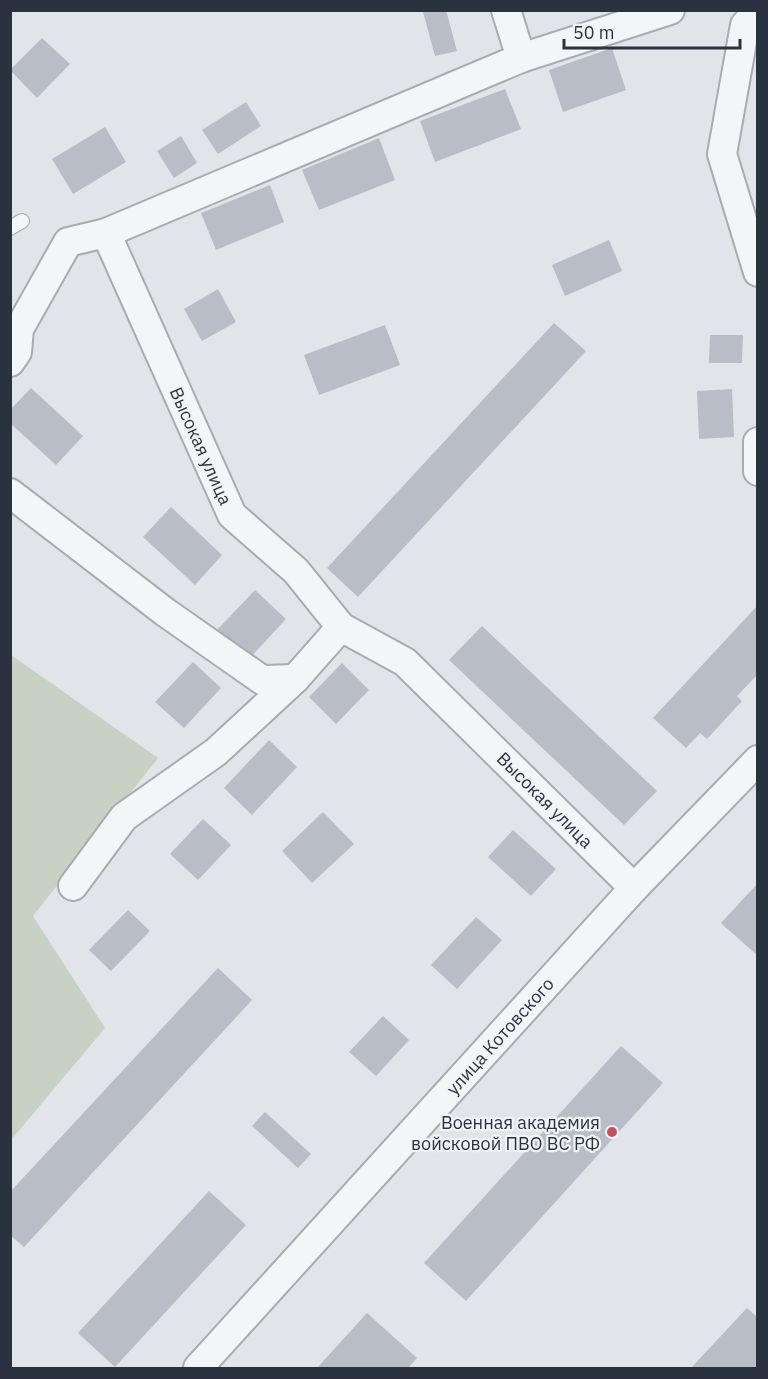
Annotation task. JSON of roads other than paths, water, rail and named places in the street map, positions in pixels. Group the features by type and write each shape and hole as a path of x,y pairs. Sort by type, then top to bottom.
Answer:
{"street":[{"path":"506,10 521,58"},
{"path":"10,362 17,352 19,329 68,242 106,233 521,58 669,10"},
{"path":"758,12 745,25 722,154 758,272"},
{"name":"Высокая улица","path":"106,233 232,515 296,571 341,627 405,662 634,888"},
{"path":"758,442 758,471"},
{"path":"10,493 165,612 262,680 295,679"},
{"path":"73,886 124,817 216,752 295,679 341,627"},
{"name":"улица Котовского","path":"198,1368 634,888 758,759"}],"place":[{"name":"Военная академия войсковой ПВО ВС РФ","path":"612,1132"}]}
